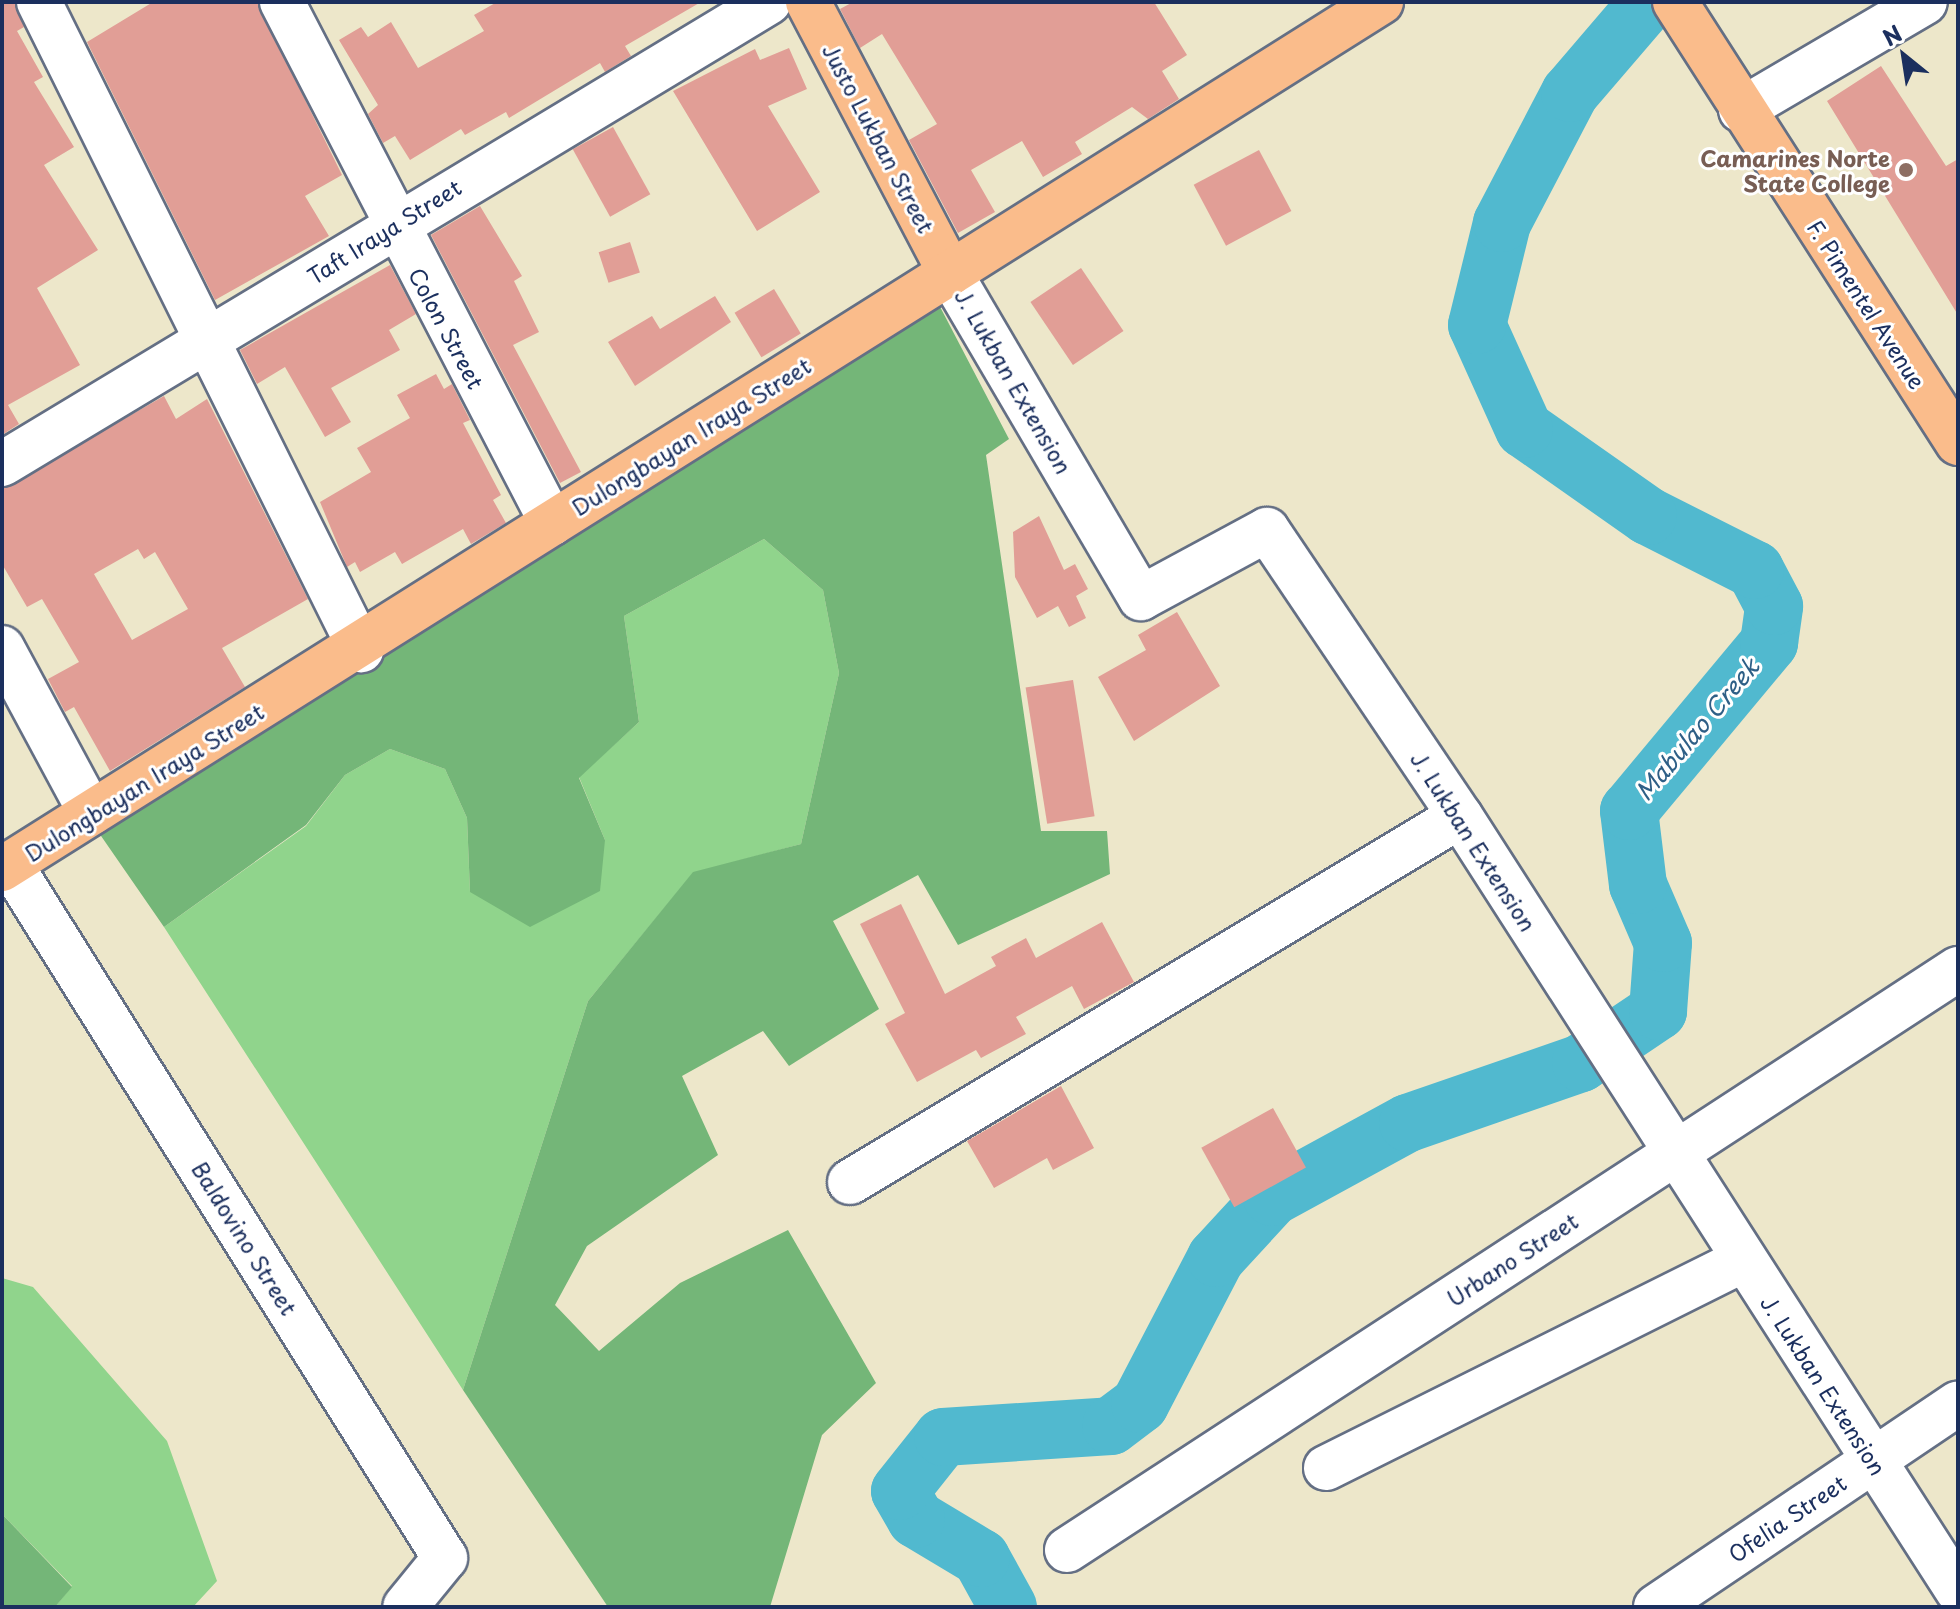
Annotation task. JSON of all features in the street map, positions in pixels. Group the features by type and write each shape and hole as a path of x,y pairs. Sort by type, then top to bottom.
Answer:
{"main road":[{"name":"Justo Lukban Street","path":"808,2 950,273"},
{"name":"Dulongbayan Iraya Street","path":"6,867 361,650 552,523 1381,2"},
{"name":"F. Pimentel Avenue","path":"1675,2 1741,110 1958,443"}],"street":[{"path":"39,2 361,650"},
{"name":"Colon Street","path":"282,2 391,225 552,523"},
{"name":"Taft Iraya Street","path":"2,464 208,342 391,225 769,2"},
{"path":"1741,110 1925,2"},
{"name":"J. Lukban Extension","path":"950,273 1141,598 1267,530 1460,816 1571,996 1958,1591"},
{"path":"2,648 91,813"},
{"path":"850,1182 1460,816"},
{"name":"Baldovino Street","path":"6,867 445,1558 405,1607"},
{"name":"Urbano Street","path":"1067,1550 1958,969"},
{"path":"1326,1468 1743,1260"},
{"name":"Ofelia Street","path":"1656,1607 1958,1403"}],"green space":[{"path":"937,301 1009,439 986,455 1041,831 1107,831 1110,874 958,945 918,875 833,921 879,1009 789,1066 763,1031 682,1076 718,1155 587,1246 555,1305 599,1351 680,1283 788,1230 876,1383 822,1435 770,1607 608,1607 463,1390 588,1001 693,872 801,844 839,673 823,590 764,539 624,616 639,722 579,778 605,840 600,891 530,927 470,892 467,818 445,769 390,749 345,775 306,825 164,927 99,833"},
{"path":"764,539 823,590 839,673 801,844 693,873 588,1001 463,1390 164,927 306,826 345,775 390,749 445,769 467,818 470,892 605,840 579,777 639,722 624,616"},
{"path":"2,1278 33,1287 167,1441 217,1581 193,1607 55,1607 72,1586 2,1514"},
{"path":"2,1514 72,1587 55,1607 2,1607"}],"building":[{"path":"153,2 257,2 342,175 305,196 329,236 215,300 87,42"},
{"path":"497,2 701,2 625,46 631,56 605,72 600,63 509,118 506,112 465,135 461,129 410,160 395,136 383,143 368,114 378,105 339,40 361,27 368,37 391,22 418,68 484,31 474,15"},
{"path":"853,2 1154,2 1187,55 1162,71 1179,99 1148,119 1132,107 1075,142 1082,154 1043,177 1022,141 971,170 995,212 958,233 909,140 937,124 882,34 860,48 840,9"},
{"path":"15,3 24,27 17,31 43,77 34,82 74,147 44,165 98,250 37,288 80,365 8,405 19,424 2,435 2,4"},
{"path":"789,48 807,89 768,106 820,192 757,231 673,91 755,49 760,60"},
{"path":"1881,66 1946,166 1958,159 1958,315 1827,101"},
{"path":"613,127 650,194 610,217 573,149"},
{"path":"1259,150 1291,211 1226,246 1194,185"},
{"path":"480,206 522,276 514,281 539,332 513,345 581,472 560,483 431,235"},
{"path":"630,242 640,272 609,283 599,252"},
{"path":"390,265 416,314 389,330 400,350 331,388 351,422 325,437 285,367 257,384 240,350"},
{"path":"1081,268 1123,331 1073,365 1030,302"},
{"path":"774,289 801,334 761,357 735,313"},
{"path":"715,296 731,322 635,386 608,342 652,316 660,329"},
{"path":"436,374 444,389 452,384 470,420 463,423 501,495 493,500 506,523 471,544 463,529 402,564 395,552 360,572 355,562 347,567 320,502 371,472 357,448 410,418 397,395"},
{"path":"164,396 176,419 207,399 308,599 222,648 245,687 110,771 74,707 65,712 48,679 79,662 42,599 27,607 2,564 2,489","holes":["138,549 144,559 155,552 188,609 132,640 94,574"]},
{"path":"1039,516 1064,570 1075,564 1088,589 1076,596 1086,618 1069,627 1058,606 1037,618 1015,577 1013,532"},
{"path":"1177,612 1220,686 1134,741 1098,677 1146,650 1138,635"},
{"path":"1073,680 1095,816 1047,824 1026,688"},
{"path":"901,904 945,994 996,966 991,957 1026,938 1036,958 1102,922 1134,982 1084,1009 1072,986 1016,1017 1026,1034 981,1058 976,1050 917,1082 885,1024 905,1013 860,924"},
{"path":"1061,1086 1094,1148 1053,1170 1047,1158 994,1188 967,1141"},
{"path":"1273,1108 1306,1167 1234,1207 1201,1148"}],"waterway":[{"name":"Mabulao Creek","path":"1008,1607 981,1558 916,1519 900,1491 943,1437 1111,1426 1140,1404 1216,1258 1272,1197 1408,1123 1581,1063 1658,1011 1663,943 1638,885 1629,811 1769,643 1774,606 1755,570 1648,516 1524,429 1477,325 1502,223 1570,93 1648,2"}],"place":[{"name":"Camarines Norte State College","path":"1906,170"}]}
